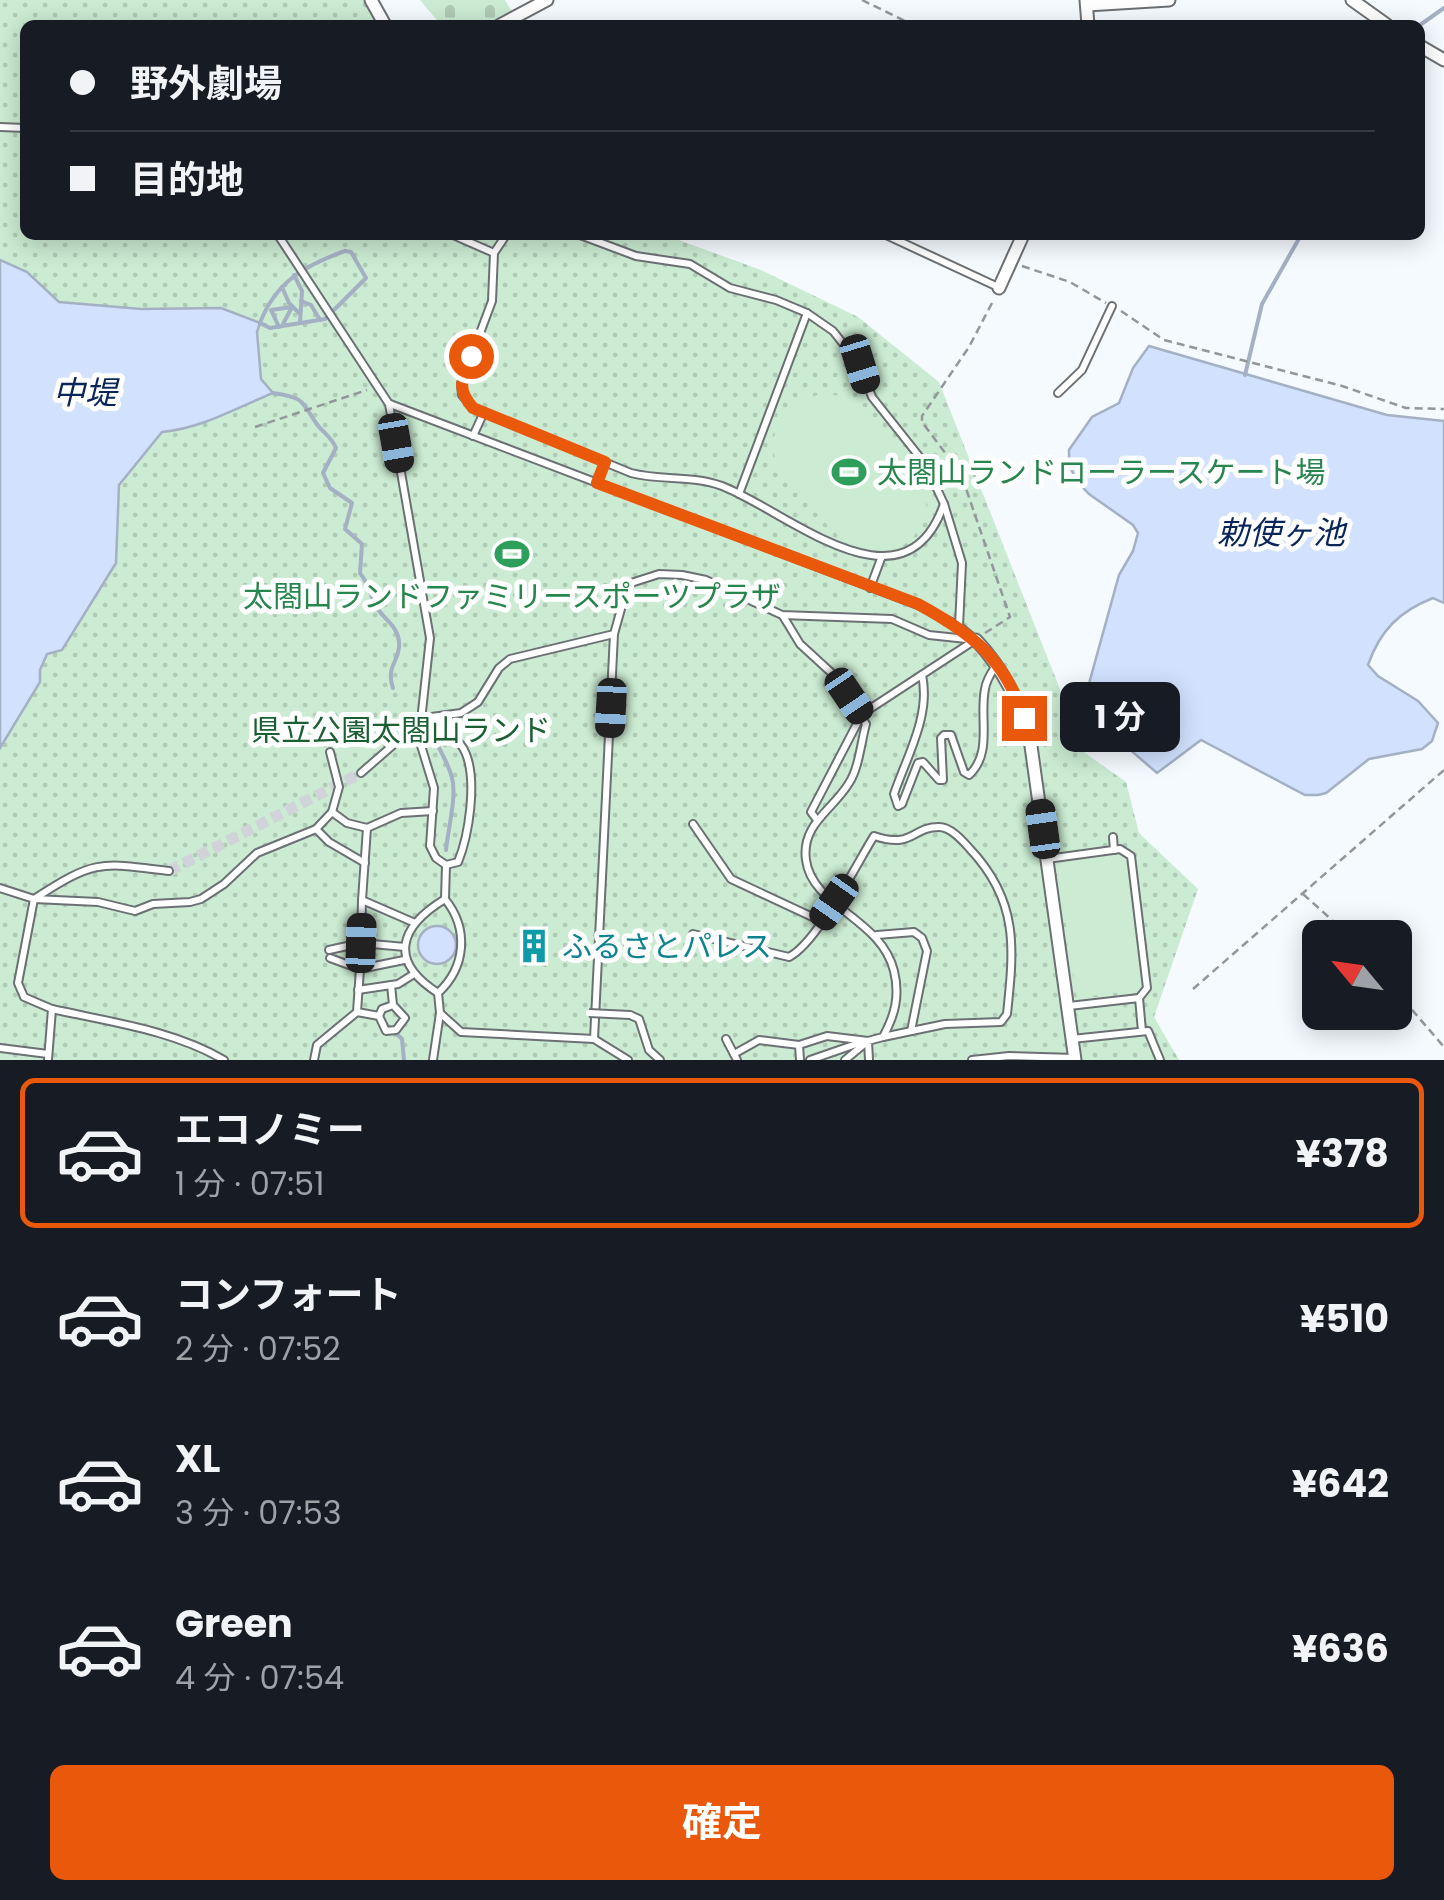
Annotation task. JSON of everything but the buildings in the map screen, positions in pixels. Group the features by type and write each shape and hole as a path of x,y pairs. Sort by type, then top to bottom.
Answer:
{"street":[{"path":"510,20 548,0"},
{"path":"1087,2 1169,0"},
{"path":"1352,0 1380,20"},
{"path":"999,288 1021,240"},
{"path":"976,640 997,662 1017,698 1030,739 1075,1059"}],"lane":[{"path":"281,240 389,404 430,638 419,739 434,788 430,846 436,858 446,865 458,862 466,841 470,791 466,754 454,736 424,718"},
{"path":"464,240 494,253"},
{"path":"503,240 494,253 492,301 461,384 462,395 473,408 652,478 696,478 738,494 829,544 872,556 919,546 931,534 944,504"},
{"path":"593,240 636,256 690,264 730,288 808,313 848,346 860,364 867,389 926,465 944,504 962,563 959,626"},
{"path":"897,240 999,288"},
{"path":"1058,393 1082,370 1112,306"},
{"path":"738,494 808,313"},
{"path":"389,404 918,604 976,640"},
{"path":"473,436 484,412"},
{"path":"597,483 605,462"},
{"path":"870,588 882,555"},
{"path":"594,1039 614,634 628,584 660,574 706,580 782,615 892,618 929,636 976,640"},
{"path":"782,615 800,644 836,677 866,724 850,782 807,838 806,866 822,891 876,935 890,958 897,1002 883,1037"},
{"path":"361,773 424,718 461,713 478,702 499,668 510,659 614,634"},
{"path":"818,820 811,812 862,714 976,640"},
{"path":"922,675 924,711 894,794 898,806 918,763 922,762 938,780 943,780 944,735 951,735 964,772 969,775 976,769 982,756 984,687 997,662"},
{"path":"0,888 34,898 98,902 135,911 154,904 201,899 224,884 257,852 316,828 332,812 338,787 330,752"},
{"path":"332,812 346,823 367,828 401,813 433,811"},
{"path":"693,824 731,878 821,921"},
{"path":"693,934 789,957 799,952 874,836 899,842 938,826 947,828 985,865 1002,896 1012,932 1007,1014 1002,1022 945,1024 883,1037 810,1060"},
{"path":"316,828 328,842 364,863"},
{"path":"361,943 367,828"},
{"path":"1113,837 1114,850"},
{"path":"1047,859 1120,849 1131,856 1147,988 1139,998 1142,1032"},
{"path":"168,871 107,863 76,872 34,898 18,983 24,998 52,1009 174,1037 224,1060"},
{"path":"438,993 446,985 464,946 446,899 446,865"},
{"path":"433,1060 440,1013 438,993 414,974 404,960 405,947 416,922 446,899"},
{"path":"362,900 416,922"},
{"path":"876,935 914,932 922,938 927,951 911,1031"},
{"path":"404,960 360,969 329,954 361,943 405,947"},
{"path":"314,1060 317,1046 357,1012 360,969"},
{"path":"358,990 390,986 414,974"},
{"path":"390,986 393,1005 405,1018 396,1030 386,1030 379,1016 382,1009 393,1005"},
{"path":"1067,1006 1139,998"},
{"path":"0,1048 48,1057 52,1009"},
{"path":"357,1012 379,1016"},
{"path":"440,1013 461,1032 594,1039 612,1056 628,1060"},
{"path":"589,1013 639,1019 649,1050 660,1060"},
{"path":"1072,1039 1148,1031 1160,1060"},
{"path":"726,1039 736,1057 759,1040 799,1045 828,1036 868,1041"},
{"path":"845,1060 868,1041"},
{"path":"868,1041 869,1060"},
{"path":"799,1045 800,1060"},
{"path":"972,1060 1009,1056 1075,1059"}],"path":[{"path":"862,0 903,20"},
{"path":"1011,262 1070,282 1164,340 1342,386 1406,408 1444,409"},
{"path":"976,640 1010,618 961,474 922,422 922,416 969,347 999,288"},
{"path":"254,427 378,386"},
{"path":"1193,989 1444,770"},
{"path":"1302,893 1332,920"},
{"path":"1412,1010 1444,1047"}],"green space":[{"name":"県立公園太閤山ランド","path":"0,0 366,0 378,20 20,20 20,240 679,240 761,270 858,317 939,382 1085,753 1126,782 1139,833 1198,889 1154,1017 1179,1060 0,1060"},
{"path":"420,0 505,0 513,13 500,20 437,20"},
{"name":"太閤山ランドローラースケート場","path":"824,393 847,398 864,410 918,477 926,508 918,530 905,544 875,553 849,543 826,523 777,464 774,439 783,418 801,402"},
{"path":"1125,853 1145,988 1077,998 1057,864"}],"water":[{"name":"中堤","path":"0,260 27,272 59,302 141,309 221,308 260,323 257,332 261,379 273,393 205,422 162,432 119,485 116,563 62,650 47,654 40,682 0,748"},
{"name":"勅使ヶ池","path":"1149,346 1387,415 1444,421 1444,603 1433,598 1401,616 1385,632 1368,665 1378,676 1418,701 1438,723 1432,741 1422,749 1369,759 1326,793 1305,795 1201,740 1157,773 1128,748 1117,731 1088,708 1087,691 1119,575 1138,533 1076,480 1069,464 1069,450 1092,417 1119,403 1133,368"},
{"path":"437,926 450,932 456,945 450,958 437,964 424,958 418,945 424,932"}],"waterway":[{"path":"1425,21 1444,8"},
{"path":"1245,375 1262,304 1298,240"},
{"path":"345,251 351,252 366,278 325,319 270,328 260,323 275,296 294,276 345,251"},
{"path":"294,275 302,291 300,323"},
{"path":"282,287 289,303 300,314"},
{"path":"301,301 311,305 320,320"},
{"path":"279,327 271,310 292,307 283,324"},
{"path":"273,393 300,401 336,448 323,473 330,488 352,503 345,529 362,544 360,573 376,607 398,636 399,648 391,674 393,688"},
{"path":"435,740 453,785 446,850"},
{"path":"385,1023 402,1039 404,1060"}],"tunnel":[{"path":"169,871 361,773"}],"place":[{"name":"太閤山ランドローラースケート場","path":"849,472"},
{"name":"太閤山ランドファミリースポーツプラザ","path":"512,554"},
{"name":"ふるさとパレス","path":"534,946"}],"route":[{"path":"471,356 461,384 462,395 473,408 605,462 597,483 918,604 959,626 997,662 1024,718"}]}
